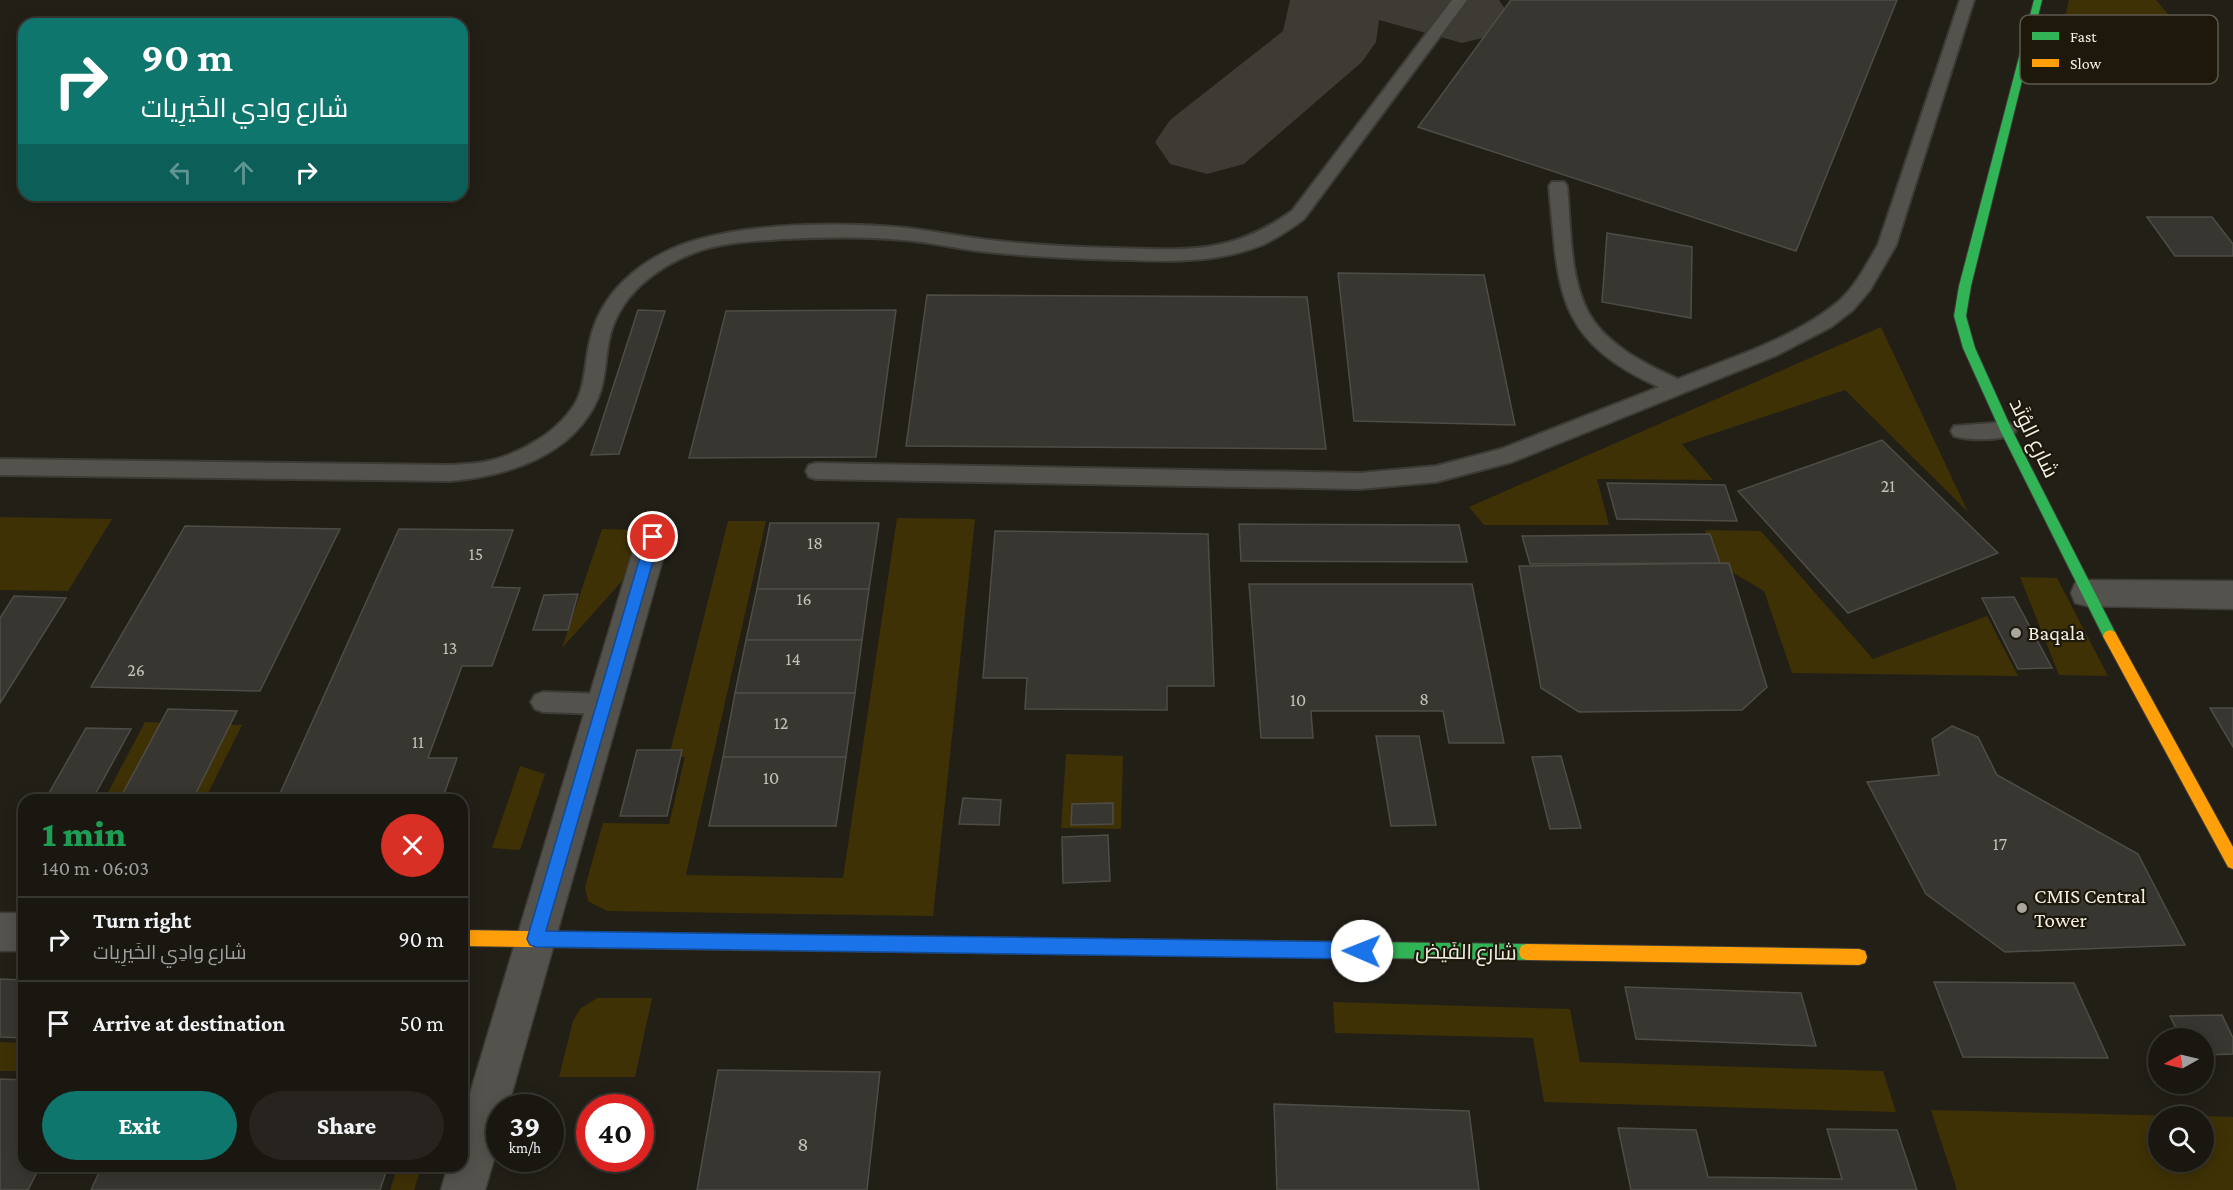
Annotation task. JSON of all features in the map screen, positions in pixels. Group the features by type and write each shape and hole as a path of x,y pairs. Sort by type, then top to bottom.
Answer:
{"street":[{"name":"شارع الوُتَد","path":"2034,15 2038,0"},
{"name":"شارع الوُتَد","path":"2020,70 1982,218 1960,316 1969,348 2006,430 2087,593 2233,862"},
{"path":"463,1190 653,537"},
{"path":"2087,593 2233,595"},
{"path":"0,932 18,932"},
{"name":"شارع الفَيض","path":"468,938 1859,957"}],"lane":[{"path":"0,467 450,473 483,470 518,460 548,443 571,423 587,399 606,315 634,279 655,264 679,252 732,238 866,231 907,234 1026,250 1179,256 1220,252 1249,244 1268,236 1298,214 1460,0"},
{"path":"816,471 1360,481 1436,474 1505,456 1798,338 1846,305 1877,266 1887,245 1967,0"},
{"path":"1558,186 1571,293 1578,311 1590,328 1627,362 1678,387"},
{"path":"1961,431 2006,430"},
{"path":"543,702 604,704"}],"shaded area":[{"path":"2069,0 2156,0 2169,15 2066,15"},
{"path":"1881,327 1968,512 1845,390 1682,444 1713,480 1597,479 1609,525 1484,525 1469,507"},
{"path":"0,517 112,519 68,591 0,590"},
{"path":"897,518 975,519 933,916 607,911 588,901 585,887 603,823 669,824 685,757 669,756 728,521 766,521 686,875 843,878"},
{"path":"602,529 639,530 622,581 562,648"},
{"path":"1705,530 1761,531 1873,659 1987,616 2018,676 1792,673 1764,591 1716,563"},
{"path":"2020,577 2057,578 2108,676 2059,675"},
{"path":"145,722 242,725 208,794 107,794"},
{"path":"1066,754 1123,756 1121,829 1061,828"},
{"path":"520,766 545,774 520,850 492,848"},
{"path":"597,998 652,998 635,1077 559,1077 573,1021 580,1009"},
{"path":"1333,1002 1570,1009 1580,1062 1883,1071 1896,1112 1544,1102 1533,1038 1335,1033"},
{"path":"0,1042 18,1043 18,1071 0,1071"},
{"path":"1931,1110 2148,1115 2148,1172 2214,1172 2214,1116 2233,1117 2233,1190 1957,1190"},
{"path":"396,1172 420,1172 414,1190 390,1190"}],"building":[{"path":"1511,0 1897,0 1796,251 1418,127"},
{"path":"2147,217 2212,217 2233,244 2233,256 2175,256"},
{"path":"1607,233 1692,247 1691,318 1602,302"},
{"path":"1338,273 1484,275 1515,425 1354,421"},
{"path":"927,295 1307,297 1326,449 906,446"},
{"path":"638,310 665,311 619,454 591,455"},
{"path":"896,310 876,457 689,458 726,311"},
{"path":"1882,440 1998,553 1848,613 1738,491"},
{"path":"1607,483 1725,485 1737,521 1617,519"},
{"path":"770,523 879,523 869,589 757,589"},
{"path":"1239,524 1459,525 1467,562 1241,561"},
{"path":"185,526 340,529 260,691 91,687"},
{"path":"399,529 513,530 492,587 520,588 492,666 462,666 428,758 457,758 444,794 280,794"},
{"path":"995,531 1208,534 1214,686 1167,686 1167,710 1025,709 1027,678 983,678"},
{"path":"1710,534 1720,563 1530,564 1522,536"},
{"path":"1729,563 1767,687 1742,710 1579,712 1541,688 1519,566"},
{"path":"1249,584 1472,584 1504,743 1449,743 1443,711 1311,711 1313,738 1261,738"},
{"path":"757,589 869,589 862,640 746,640"},
{"path":"578,594 568,630 533,630 544,595"},
{"path":"14,596 66,598 0,703 0,618"},
{"name":"Baqala","path":"2014,597 2052,668 2018,669 1982,598"},
{"path":"746,640 862,640 855,693 735,693"},
{"path":"735,693 855,693 846,757 723,757"},
{"path":"2210,708 2233,708 2233,747"},
{"path":"168,709 237,711 196,794 123,793"},
{"path":"1952,726 1978,737 1997,775 2138,854 2185,945 2005,952 1926,894 1867,782 1939,775 1932,739"},
{"path":"86,728 131,729 95,794 48,794"},
{"path":"1376,736 1419,736 1436,825 1391,826"},
{"path":"637,750 682,750 667,816 620,816"},
{"path":"1561,756 1581,828 1550,829 1532,757"},
{"path":"723,757 846,757 836,826 709,826"},
{"path":"963,798 1001,800 999,825 959,824"},
{"path":"1113,803 1113,824 1071,825 1072,804"},
{"path":"1108,835 1110,881 1063,883 1062,837"},
{"path":"0,979 18,980 18,1038 0,1037"},
{"path":"1934,982 2074,983 2108,1058 1963,1057"},
{"path":"1625,987 1801,993 1816,1046 1636,1039"},
{"path":"2222,1015 2233,1038 2233,1054 2214,1055 2214,1028 2176,1028 2170,1016"},
{"path":"718,1070 880,1072 867,1190 697,1190"},
{"path":"0,1079 18,1080 18,1172 37,1172 28,1190 0,1190"},
{"path":"1274,1104 1469,1111 1479,1190 1277,1190"},
{"path":"1618,1128 1696,1130 1708,1177 1842,1179 1827,1129 1897,1130 1917,1190 1631,1190"},
{"path":"99,1172 386,1172 380,1190 91,1190"}],"taxiway":[{"path":"1207,142 1328,42 1336,0"},
{"path":"1410,0 1462,15"}],"traffic: fast":[{"path":"2034,15 2038,0"},
{"path":"2020,71 1965,286 1960,316 1969,348 2006,430 2110,636"},
{"path":"805,943 1527,952"}],"traffic: slow":[{"path":"2110,636 2233,862"},
{"path":"468,938 805,943"},
{"path":"1527,952 1859,957"}],"place":[{"name":"Baqala","path":"2016,633"},
{"name":"CMIS Central Tower","path":"2022,908"}],"route":[{"path":"653,537 536,939 1362,951"}]}
